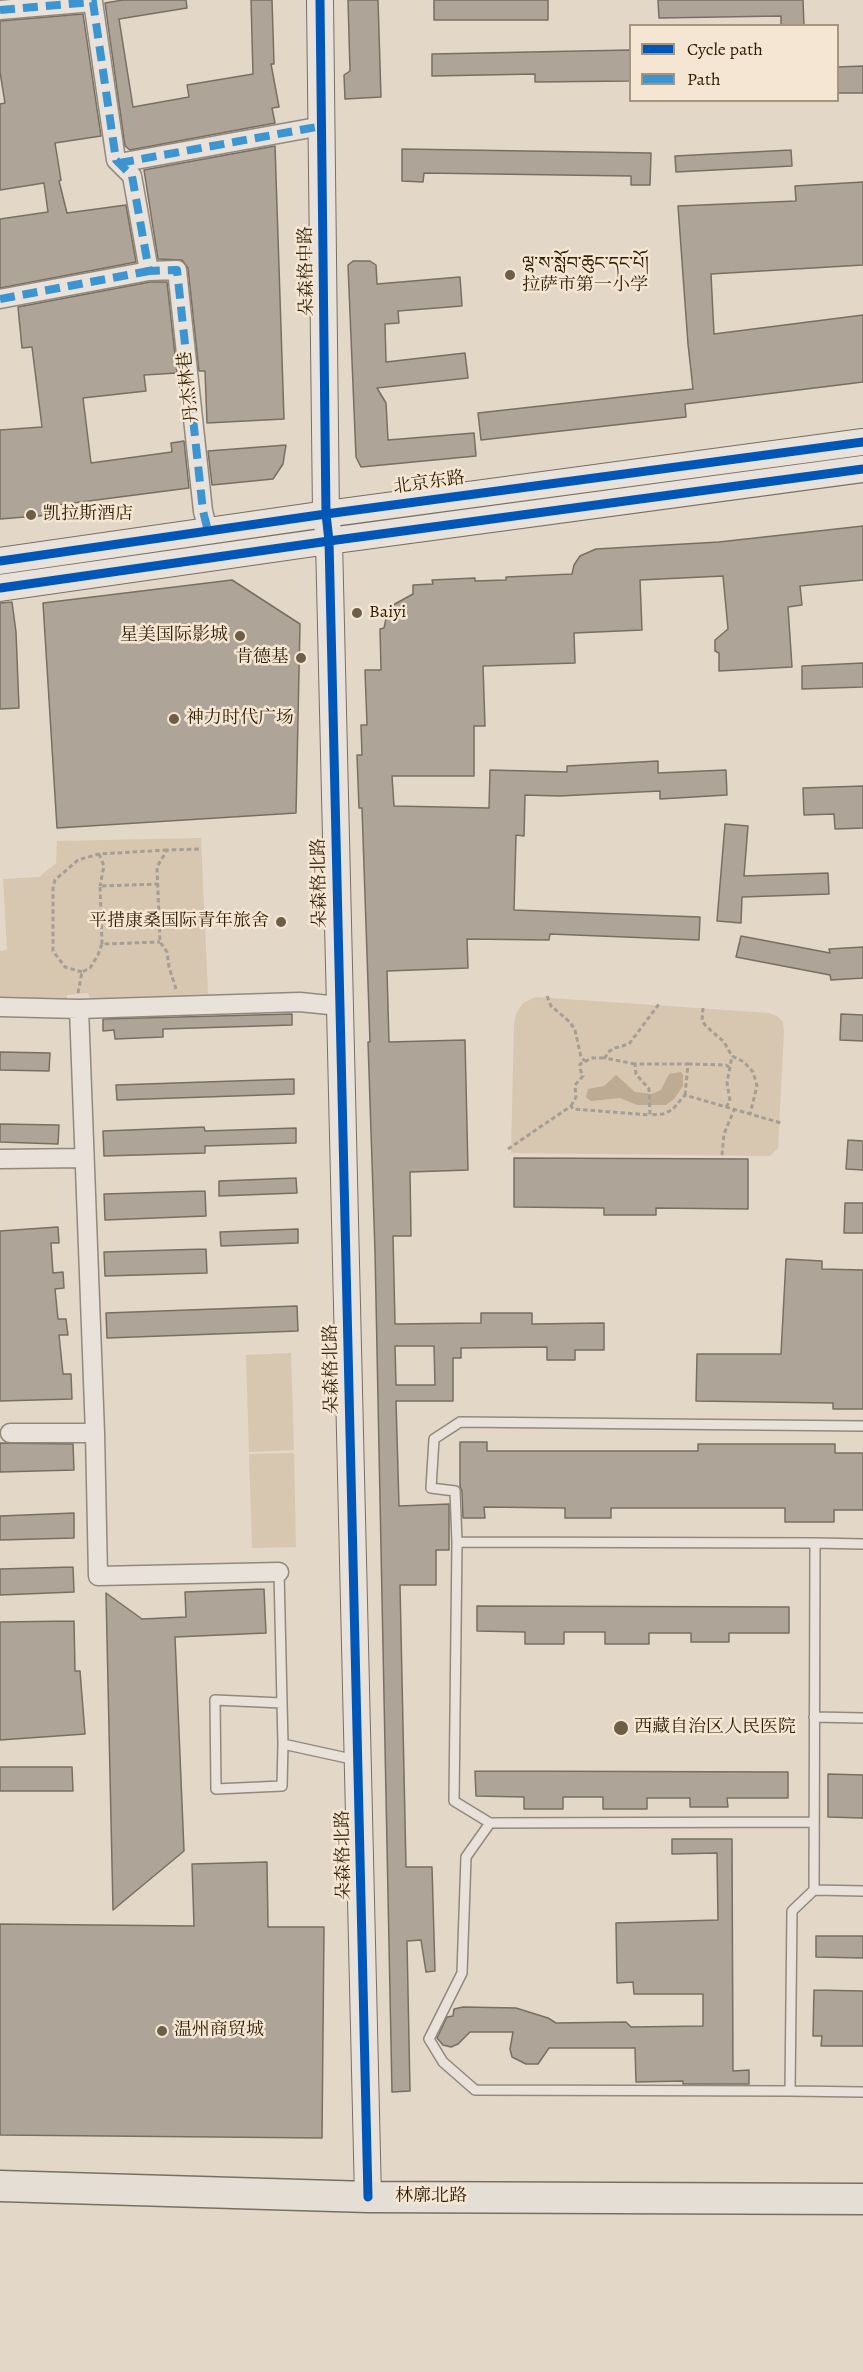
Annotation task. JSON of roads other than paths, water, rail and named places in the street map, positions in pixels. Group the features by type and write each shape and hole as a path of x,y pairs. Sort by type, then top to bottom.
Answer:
{"main road":[{"name":"林廓北路","path":"0,2186 368,2196 863,2199"}],"street":[{"name":"朵森格中路","path":"320,0 326,514 329,541"},
{"path":"0,10 93,2 116,160 132,176 149,271"},
{"path":"119,163 322,126"},
{"name":"丹杰林巷","path":"0,299 149,271 177,270 203,511 208,531"},
{"name":"北京东路","path":"0,561 326,514 863,442"},
{"path":"0,588 863,469"},
{"name":"朵森格北路","path":"329,541 368,2196"},
{"path":"0,1007 79,1009 300,1002 339,1006"},
{"path":"79,1009 98,1576 279,1572"},
{"path":"0,1159 83,1158"},
{"path":"10,1433 95,1433"}],"lane":[{"path":"814,1822 490,1823 454,1801 457,1542 455,1491 431,1488 434,1439 460,1422 863,1426"},
{"path":"457,1542 863,1544"},
{"path":"814,1890 815,1543"},
{"path":"279,1572 283,1744 282,1786 216,1788 215,1700 282,1703"},
{"path":"814,1717 863,1718"},
{"path":"283,1744 359,1761"},
{"path":"490,1823 466,1857 462,1973 429,2039 443,2062 475,2090 863,2092"},
{"path":"790,2091 792,1911 814,1890 863,1891"}],"place":[{"name":"ལྷ་ས་སློབ་ཆུང་དང་པོ། 拉萨市第一小学","path":"510,275"},
{"name":"凯拉斯酒店","path":"31,515"},
{"name":"Baiyi","path":"357,613"},
{"name":"星美国际影城","path":"240,636"},
{"name":"肯德基","path":"301,658"},
{"name":"神力时代广场","path":"174,719"},
{"name":"平措康桑国际青年旅舍","path":"281,922"},
{"name":"西藏自治区人民医院","path":"621,1728"},
{"name":"温州商贸城","path":"162,2031"}]}
